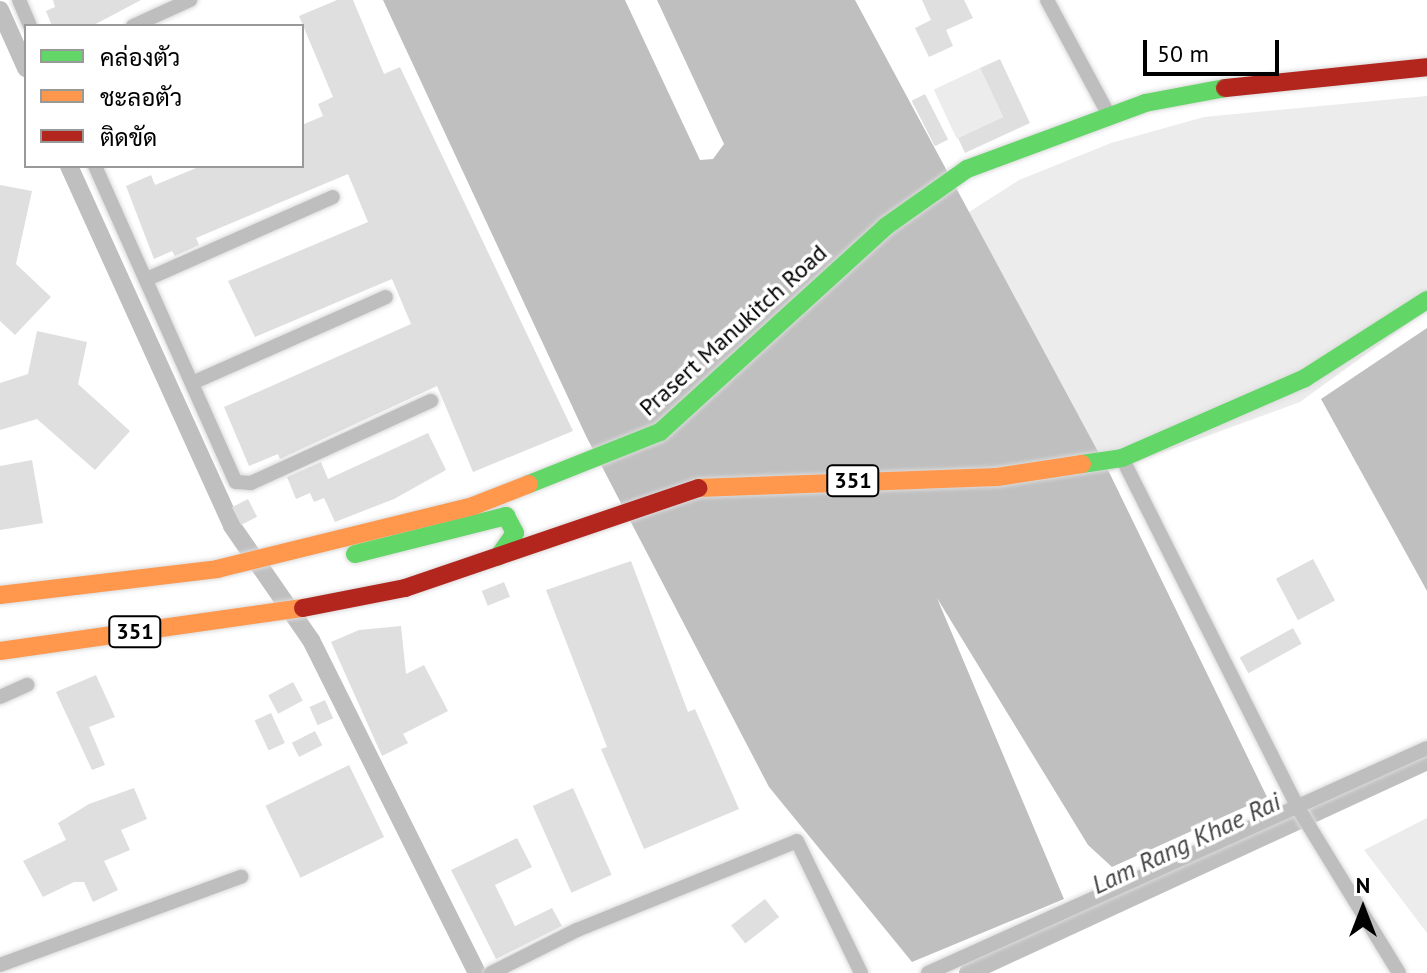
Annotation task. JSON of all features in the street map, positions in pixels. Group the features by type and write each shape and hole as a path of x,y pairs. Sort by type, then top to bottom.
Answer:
{"main road":[{"name":"Prasert Manukitch Road","path":"0,595 243,563 270,564 473,506 660,432 885,227 967,169 1145,103 1238,86 1427,67"},
{"name":"351","path":"0,651 269,615 405,588 601,521 684,488 997,477 1116,457 1305,378 1427,300"},
{"path":"270,564 506,516 515,533 497,558"}],"street":[{"path":"19,0 29,24"},
{"path":"137,24 190,0"},
{"path":"1047,0 1109,115"},
{"path":"100,168 232,475 243,486 431,401"},
{"path":"147,279 333,197"},
{"path":"192,383 386,297"},
{"path":"1116,457 1303,817 1399,973"},
{"path":"0,697 27,685"},
{"path":"928,973 1303,817 1427,748"},
{"path":"491,973 577,930 797,841 861,973"},
{"path":"2,966 241,877"}],"shaded area":[{"path":"383,0 625,0 700,160 713,159 724,144 657,0 855,0 1109,472 1267,797 1112,867 1088,845 937,598 1064,899 912,962 769,787 586,436"},
{"path":"980,68 1003,117 957,138 934,90"},
{"path":"1427,96 1427,310 1300,402 1109,472 969,212 1019,180 1111,143 1204,117"},
{"path":"1427,328 1427,591 1321,399"},
{"path":"1427,818 1427,933 1364,850"}],"building":[{"path":"53,0 141,0 96,24 51,24 46,11 55,7"},
{"path":"337,0 353,0 384,74 400,67 573,431 473,472 437,386 280,459 278,454 249,466 224,407 411,324 392,279 255,337 228,281 368,222 348,174 196,238 199,245 175,256 172,251 154,259 126,186 151,175 155,185 196,168 304,168 304,124 323,116 318,104 333,97 299,16"},
{"path":"922,0 964,0 973,18 946,30 953,46 929,57 915,28 931,20"},
{"path":"1000,59 1030,123 965,153 958,138 1003,117 980,68"},
{"path":"925,94 948,139 935,146 912,101"},
{"path":"0,185 32,191 16,264 51,297 15,335 0,321"},
{"path":"37,331 87,342 78,384 130,431 95,470 37,419 0,430 0,383 28,374"},
{"path":"428,433 446,470 394,499 335,522 324,498 314,502 310,493 296,499 287,477 321,462 328,479"},
{"path":"32,460 43,523 0,530 0,466"},
{"path":"248,499 257,517 241,525 232,507"},
{"path":"1313,559 1335,600 1298,620 1276,579"},
{"path":"631,561 688,712 695,709 739,809 644,849 601,749 607,747 546,590"},
{"path":"504,582 510,597 488,606 482,591"},
{"path":"401,626 406,674 424,665 448,711 403,734 408,743 382,756 331,642 359,630"},
{"path":"1293,628 1302,644 1248,673 1240,658"},
{"path":"96,675 115,717 89,727 105,765 92,770 56,692"},
{"path":"293,682 303,701 278,714 268,695"},
{"path":"325,700 333,718 318,725 309,707"},
{"path":"271,713 285,743 269,751 255,721"},
{"path":"315,731 322,745 299,757 292,743"},
{"path":"349,765 384,837 300,878 265,806"},
{"path":"134,788 147,819 121,830 130,850 104,861 118,890 93,902 84,882 74,882 43,897 23,861 66,840 58,823 89,804"},
{"path":"573,788 612,875 571,893 533,806"},
{"path":"517,838 532,867 495,885 515,926 552,908 562,926 496,959 451,870"},
{"path":"765,899 779,917 745,944 731,925"}],"waterway":[{"path":"0,10 24,64"},
{"path":"70,168 232,526 311,640 477,973"},
{"name":"Lam Rang Khae Rai","path":"968,973 1427,761"}],"traffic: fast":[{"path":"529,484 660,432 885,227 967,169 1145,103 1225,88"},
{"path":"1082,464 1122,458 1305,378 1427,300"},
{"path":"355,554 506,516 515,533 498,557"}],"traffic: slow":[{"path":"698,488 997,477 1082,464"},
{"path":"0,595 217,569 473,506 529,484"},
{"path":"0,651 303,608"}],"traffic: jam":[{"path":"1225,88 1427,67"},
{"path":"303,608 405,588 698,488"}]}
